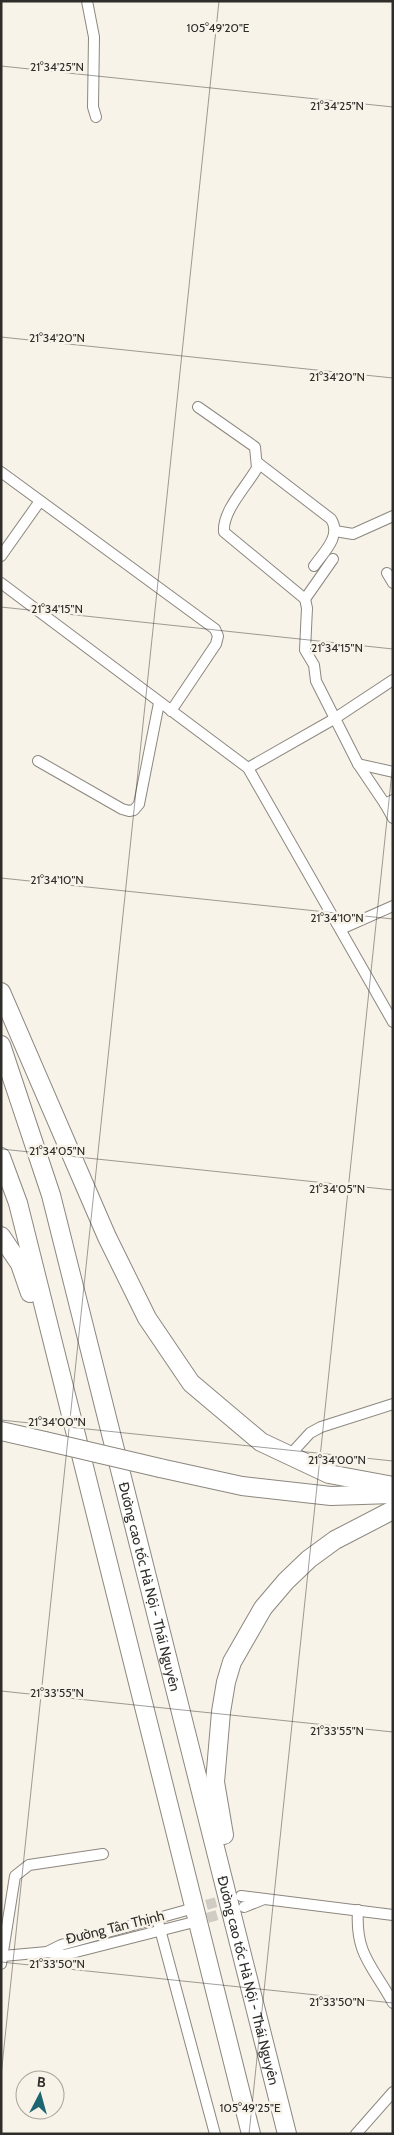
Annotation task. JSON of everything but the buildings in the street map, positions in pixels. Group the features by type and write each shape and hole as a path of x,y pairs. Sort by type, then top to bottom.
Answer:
{"highway":[{"path":"1,992 107,1237 147,1318 191,1383 261,1442 329,1474 393,1486"},
{"name":"Đường cao tốc Hà Nội - Thái Nguyên","path":"1,1044 52,1195 287,2134"},
{"path":"1,1157 18,1203 251,2134"},
{"path":"1,1236 20,1264 31,1297 83,1503 132,1658"},
{"path":"1,1432 242,1486 330,1496 393,1494"},
{"path":"287,2134 261,1987 224,1839 215,1782 221,1712 226,1682 232,1662 263,1608 286,1581 309,1559 335,1540 393,1510"}],"street":[{"path":"87,1 94,28 93,107 96,117"},
{"path":"198,407 253,445 258,463 255,472 229,512 224,530 225,534 305,599 307,608 305,650 314,665 316,681 358,764 389,802 393,818"},
{"path":"258,463 330,519 335,531 334,536 314,566"},
{"path":"1,472 215,629 218,636 216,644 171,711"},
{"path":"1,556 40,501"},
{"path":"335,531 353,534 393,516"},
{"path":"305,599 333,559"},
{"path":"386,573 393,583"},
{"path":"1,584 248,768 393,1022"},
{"path":"248,768 334,719 393,680"},
{"path":"38,761 122,809 134,810 138,804 159,703"},
{"path":"358,764 393,772"},
{"path":"341,929 393,906"},
{"path":"289,1456 310,1433 321,1427 393,1404"},
{"name":"Đường Tân Thịnh","path":"103,1854 29,1865 15,1876 2,1960 47,1952 61,1944 187,1910"},
{"path":"242,1896 393,1915"},
{"path":"244,1907 265,1899"},
{"path":"358,1910 358,1941 366,1960 393,2003"},
{"path":"157,1918 215,2134"},
{"name":"Đường Tân Thịnh","path":"47,1952 64,1955 190,1923"},
{"path":"356,2134 393,2092"}],"tunnel":[{"path":"192,1909 231,1898"},
{"path":"193,1922 235,1910"}]}
